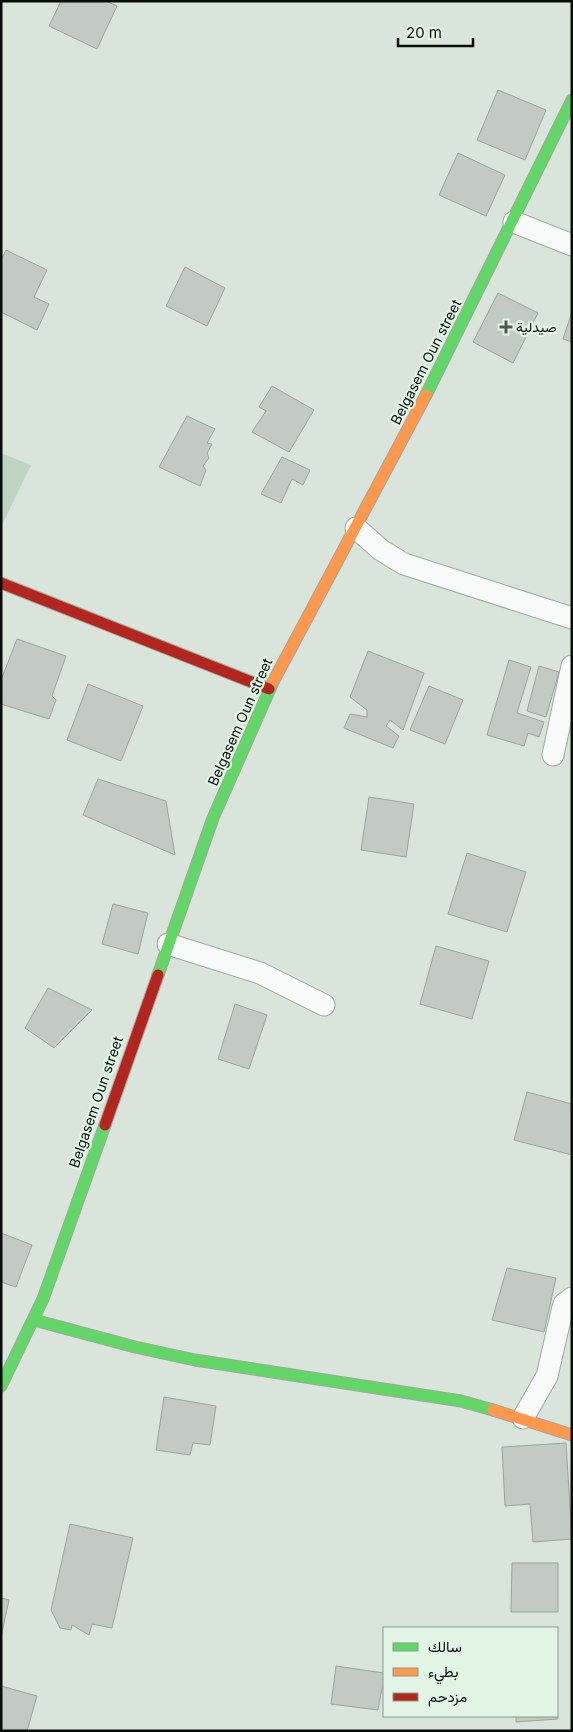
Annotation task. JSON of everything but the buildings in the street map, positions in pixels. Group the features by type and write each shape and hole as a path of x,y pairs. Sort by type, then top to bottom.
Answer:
{"street":[{"name":"Belgasem Oun street","path":"1,1386 43,1299 213,818 269,689 448,354 572,100"},
{"path":"514,222 572,245"},
{"path":"356,528 381,550 404,564 572,618"},
{"path":"1,583 269,689"},
{"path":"553,755 572,666"},
{"path":"168,944 260,973 324,1004"},
{"path":"523,1418 547,1376 564,1304 572,1298"},
{"path":"34,1320 135,1347 195,1360 454,1400 523,1418 572,1435"}],"green space":[{"path":"1,453 31,465 1,527"}],"traffic: fast":[{"path":"426,395 572,100"},
{"path":"158,975 213,818 273,682"},
{"path":"1,1386 43,1299 105,1125"},
{"path":"34,1320 135,1347 195,1360 461,1401 493,1410"}],"traffic: slow":[{"path":"273,682 426,395"},
{"path":"493,1410 572,1435"}],"traffic: jam":[{"path":"1,583 269,689"},
{"path":"105,1125 158,975"}],"place":[{"name":"صيدلية","path":"506,327"}]}
